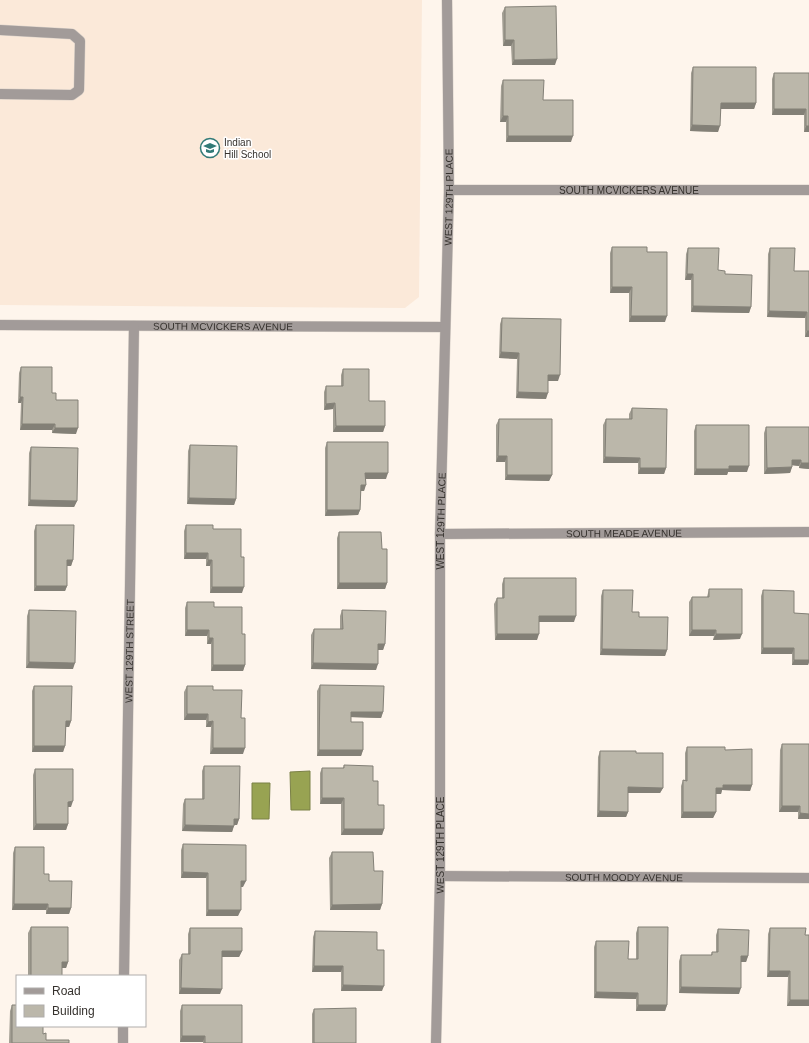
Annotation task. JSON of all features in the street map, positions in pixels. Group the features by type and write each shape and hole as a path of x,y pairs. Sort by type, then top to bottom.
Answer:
{"street":[{"name":"WEST 129TH PLACE","path":"436,1043 440,876 440,534 448,190 447,0"},
{"path":"0,30 72,34 80,42 79,90 72,95 0,94"},
{"name":"SOUTH MCVICKERS AVENUE","path":"448,190 809,190"},
{"name":"SOUTH MCVICKERS AVENUE","path":"0,325 445,327"},
{"name":"WEST 129TH STREET","path":"124,975 134,326"},
{"name":"SOUTH MEADE AVENUE","path":"440,534 809,532"},
{"name":"SOUTH MOODY AVENUE","path":"440,876 809,878"},
{"path":"123,1027 123,1043"}],"shaded area":[{"name":"Indian Hill School","path":"0,0 422,0 419,297 405,308 0,305"},
{"path":"310,771 310,810 291,810 290,772"},
{"path":"252,783 270,783 269,819 252,819"}],"building":[{"path":"556,6 557,59 514,60 514,40 505,40 505,7"},
{"path":"693,67 756,67 756,103 721,103 720,126 692,125"},
{"path":"774,73 809,73 809,126 806,126 806,109 774,109"},
{"path":"503,80 544,80 543,100 573,100 573,136 508,136 508,116 503,116"},
{"path":"612,247 647,247 647,252 667,252 667,316 631,316 632,287 612,287"},
{"path":"688,248 719,248 718,270 725,271 725,274 752,275 751,307 693,306 693,274 687,274"},
{"path":"770,248 795,248 794,271 809,271 809,331 807,331 807,312 769,311"},
{"path":"502,318 561,319 560,375 548,375 548,393 518,392 519,353 501,352"},
{"path":"21,367 52,367 52,393 56,393 56,400 78,400 78,428 55,428 55,424 22,424 23,397 20,397"},
{"path":"343,369 369,369 369,401 385,401 385,426 336,426 335,403 326,404 326,386 343,386"},
{"path":"632,408 667,409 666,468 640,468 640,458 605,457 606,419 632,419"},
{"path":"499,419 552,419 552,475 507,475 507,456 498,456"},
{"path":"696,425 749,425 749,466 729,466 729,469 696,469"},
{"path":"766,427 809,427 809,463 801,463 801,460 792,460 792,467 767,468"},
{"path":"327,442 388,442 388,473 365,473 366,485 361,485 360,510 327,510"},
{"path":"190,445 237,446 236,499 189,498"},
{"path":"31,447 78,448 77,501 30,500"},
{"path":"36,525 74,525 73,560 67,560 67,586 36,586"},
{"path":"186,525 213,525 213,529 241,529 241,557 244,557 244,587 212,587 212,560 208,560 208,553 186,553"},
{"path":"339,532 381,532 382,549 387,549 387,583 339,583"},
{"path":"504,578 576,578 576,616 539,616 539,634 497,634 497,598 504,598"},
{"path":"709,589 742,589 742,634 716,634 716,630 692,630 692,597 709,597"},
{"path":"603,590 633,590 632,612 639,612 639,617 668,617 667,650 602,649"},
{"path":"763,590 794,591 794,613 809,614 809,660 794,660 794,648 763,648"},
{"path":"187,602 214,602 214,607 242,607 242,634 245,634 245,665 213,665 213,638 209,638 209,630 187,630"},
{"path":"29,610 76,611 75,663 29,662"},
{"path":"342,610 386,611 385,644 378,644 378,664 313,663 314,629 343,629"},
{"path":"320,685 384,686 383,712 351,712 351,722 363,722 363,750 319,750"},
{"path":"34,686 72,686 71,721 66,721 65,746 34,746"},
{"path":"187,686 213,686 213,690 242,690 241,718 245,718 245,748 213,748 213,721 208,722 208,714 187,714"},
{"path":"782,744 809,744 809,814 800,813 800,806 782,806"},
{"path":"687,747 725,747 725,750 752,749 752,785 723,785 723,788 716,788 716,812 683,812 683,780 687,781"},
{"path":"600,751 663,753 663,788 628,787 628,812 599,811"},
{"path":"344,765 373,766 373,781 378,781 378,805 384,805 384,829 344,829 344,798 322,798 322,768 344,768"},
{"path":"204,766 240,766 239,819 234,819 234,826 185,825 185,799 204,799"},
{"path":"35,769 73,769 73,801 68,802 68,824 36,824"},
{"path":"183,844 246,845 246,881 241,881 241,910 208,910 208,873 183,872"},
{"path":"15,847 44,847 44,874 49,874 49,881 72,881 71,908 48,908 48,904 14,904"},
{"path":"332,852 373,852 374,871 383,871 382,904 332,905"},
{"path":"31,927 68,927 68,962 62,962 62,975 31,975"},
{"path":"638,927 668,927 667,1005 638,1005 638,993 596,992 596,941 629,941 628,959 638,959"},
{"path":"190,928 242,928 242,951 222,951 222,989 181,988 182,954 190,954"},
{"path":"770,928 806,928 805,935 809,935 809,1000 790,1000 790,971 769,971"},
{"path":"718,929 749,930 748,956 741,956 741,988 681,987 681,955 712,955 712,952 718,952"},
{"path":"315,931 377,932 377,950 384,950 384,986 343,985 343,966 314,966"},
{"path":"12,1005 16,1005 16,1027 43,1027 43,1034 46,1033 46,1040 69,1040 69,1043 12,1043"},
{"path":"182,1005 242,1005 242,1043 205,1043 205,1036 182,1036"},
{"path":"356,1008 356,1043 314,1043 314,1009"}],"place":[{"name":"Indian Hill School","path":"210,148"}]}
